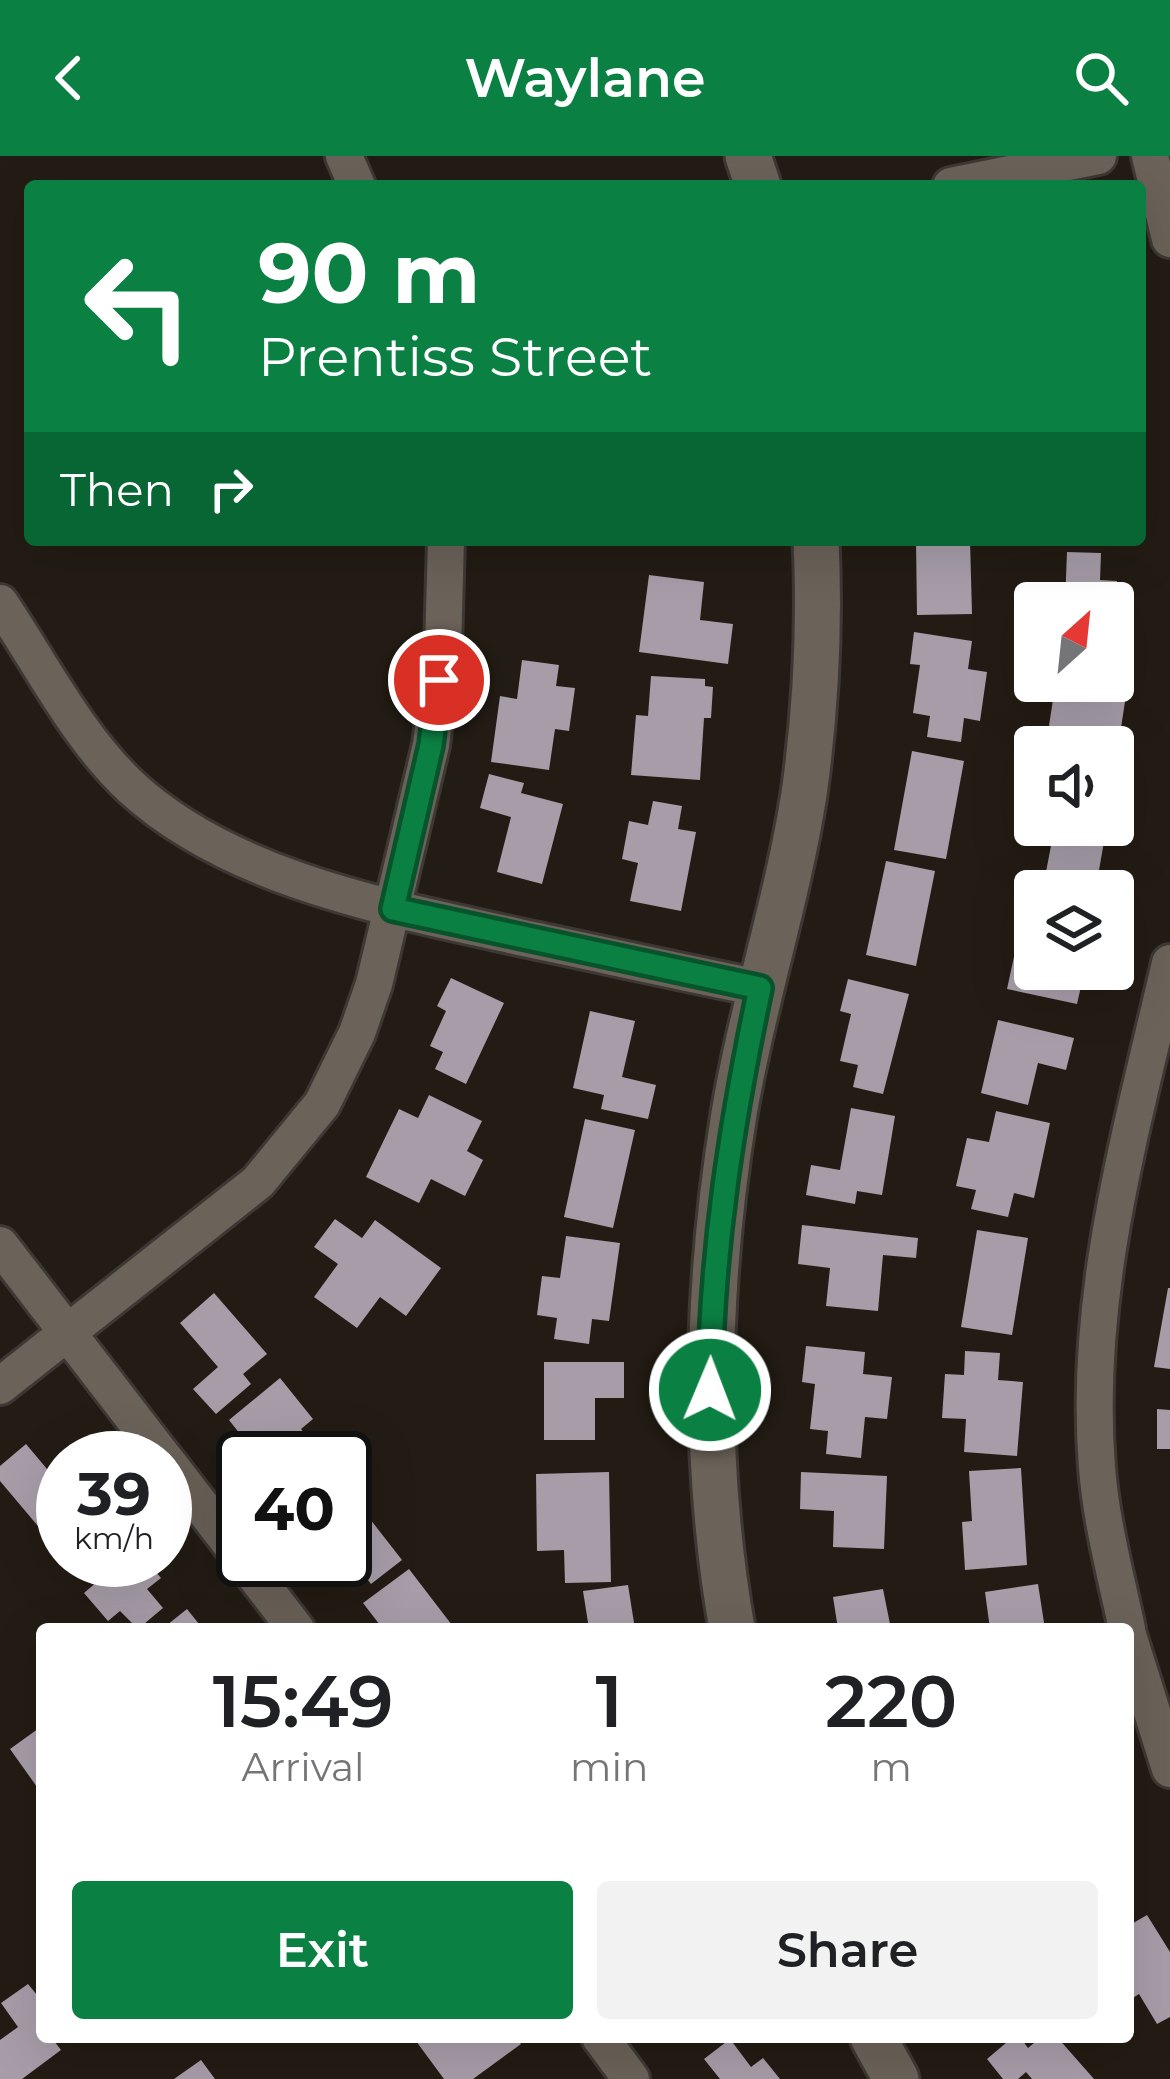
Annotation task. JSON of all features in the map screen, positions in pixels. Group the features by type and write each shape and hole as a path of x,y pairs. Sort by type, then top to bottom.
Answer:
{"street":[{"path":"980,180 1098,156"},
{"path":"1150,156 1170,239"},
{"path":"0,1386 258,1182 322,1104 357,1033 393,909 431,745 442,648 446,546"},
{"path":"731,1623 712,1470 710,1312 735,1111 803,796 818,649 817,546"},
{"path":"0,603 98,751 132,788 238,859 393,909 760,988"},
{"path":"1125,1623 1097,1471 1097,1338 1115,1190 1170,963"},
{"path":"0,1245 144,1431"},
{"path":"192,1493 291,1623"},
{"path":"1134,1654 1170,1769"},
{"path":"604,2043 631,2079"},
{"path":"876,2043 896,2079"}],"building":[{"path":"916,546 970,546 972,614 917,615"},
{"path":"1067,552 1101,553 1100,580 1117,581 1117,582 1066,582"},
{"path":"649,575 704,582 700,620 733,624 728,664 639,652"},
{"path":"914,632 972,641 968,669 987,672 980,721 964,718 961,742 927,737 930,716 913,713 920,665 910,664"},
{"path":"522,660 559,665 556,686 575,688 569,731 555,729 549,770 491,762 500,696 517,699"},
{"path":"651,676 705,679 705,686 713,687 711,718 704,718 700,780 631,775 636,715 648,716"},
{"path":"1053,702 1125,702 1121,726 1049,726"},
{"path":"912,751 964,761 946,859 894,850"},
{"path":"489,774 524,783 521,793 563,804 542,884 497,872 511,817 480,808"},
{"path":"653,801 682,806 678,829 696,832 681,911 630,901 638,863 622,859 629,821 648,825"},
{"path":"1051,846 1103,846 1099,870 1046,870"},
{"path":"886,861 935,871 916,966 866,955"},
{"path":"1014,957 1014,990 1080,990 1077,1004 1007,989"},
{"path":"451,978 504,1003 466,1084 435,1069 443,1052 430,1046 446,1011 437,1006"},
{"path":"848,979 909,994 883,1094 853,1087 858,1065 840,1061 851,1014 840,1011"},
{"path":"590,1011 635,1021 622,1077 656,1085 648,1119 601,1109 604,1095 573,1088"},
{"path":"998,1020 1074,1038 1066,1070 1038,1063 1028,1105 981,1093"},
{"path":"429,1095 482,1121 467,1151 483,1160 465,1196 431,1179 419,1203 366,1177 399,1109 418,1118"},
{"path":"851,1108 895,1116 882,1195 857,1191 855,1204 806,1195 811,1165 840,1170"},
{"path":"996,1111 1050,1123 1034,1198 1014,1193 1008,1217 971,1209 976,1190 956,1186 967,1138 989,1142"},
{"path":"585,1119 635,1130 613,1228 564,1217"},
{"path":"335,1219 362,1238 375,1220 441,1268 406,1316 380,1297 357,1328 314,1297 338,1264 314,1247"},
{"path":"802,1225 918,1238 916,1258 883,1255 878,1311 826,1306 830,1268 798,1264"},
{"path":"977,1230 1028,1238 1012,1335 961,1327"},
{"path":"566,1236 620,1243 609,1321 592,1319 589,1344 554,1339 557,1318 537,1315 542,1276 560,1278"},
{"path":"1170,1288 1170,1369 1154,1367"},
{"path":"214,1293 267,1354 243,1374 251,1384 216,1414 193,1389 218,1367 180,1323"},
{"path":"806,1346 865,1352 863,1374 892,1377 887,1419 865,1417 861,1458 826,1454 828,1431 810,1429 815,1384 802,1382"},
{"path":"965,1351 1000,1353 998,1380 1023,1382 1017,1456 964,1452 966,1419 942,1418 945,1374 964,1375"},
{"path":"544,1362 624,1362 624,1398 595,1398 595,1440 544,1440"},
{"path":"280,1378 313,1419 303,1431 238,1431 229,1420"},
{"path":"1157,1409 1170,1410 1170,1449 1157,1449"},
{"path":"26,1444 36,1456 36,1524 0,1481 0,1466"},
{"path":"1021,1468 1027,1565 965,1570 962,1522 972,1521 969,1471"},
{"path":"609,1472 611,1582 565,1583 564,1550 537,1551 536,1474"},
{"path":"801,1472 887,1476 884,1549 833,1547 834,1511 800,1509"},
{"path":"372,1522 402,1560 372,1583"},
{"path":"409,1569 450,1623 378,1623 363,1603"},
{"path":"1038,1584 1044,1623 989,1623 985,1592"},
{"path":"628,1585 634,1623 588,1623 583,1591"},
{"path":"91,1587 150,1587 163,1608 145,1623 132,1623 120,1611 108,1621 84,1593"},
{"path":"883,1589 890,1623 837,1623 833,1597"},
{"path":"187,1609 198,1623 170,1623"},
{"path":"36,1730 36,1786 10,1749"},
{"path":"1147,1915 1170,1952 1170,2017 1157,2024 1139,1994 1134,1997 1134,1923"},
{"path":"28,1984 36,1994 36,2043 56,2043 61,2050 22,2079 0,2079 0,2040 18,2027 1,2003"},
{"path":"417,2043 521,2044 473,2079 444,2079"},
{"path":"725,2043 733,2043 751,2067 763,2058 780,2079 720,2079 704,2059"},
{"path":"1006,2043 1024,2043 1028,2048 1034,2043 1062,2043 1094,2079 1032,2079 1026,2072 1018,2079 1003,2079 987,2059"},
{"path":"201,2060 215,2079 174,2079"}],"route":[{"path":"439,680 431,745 393,909 760,988 735,1111 719,1225 710,1312 710,1390"}]}
